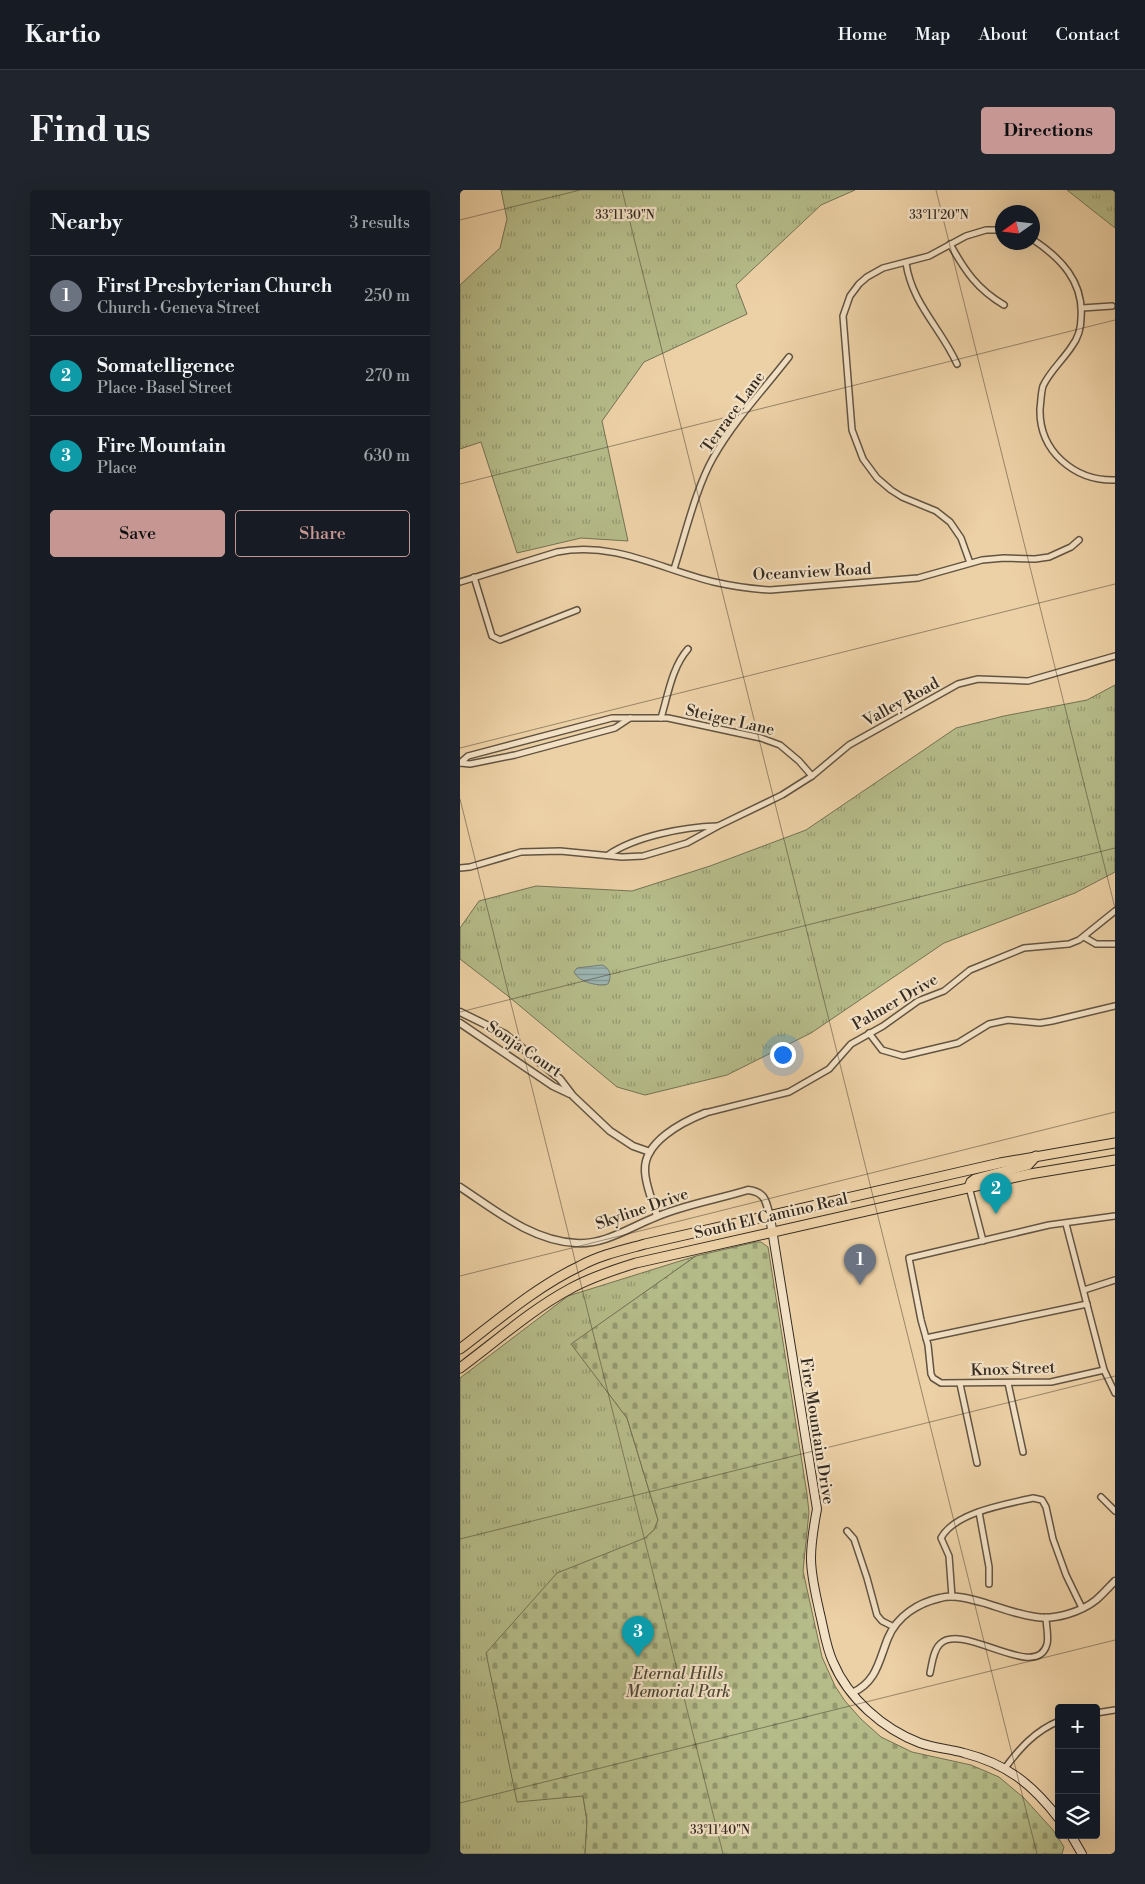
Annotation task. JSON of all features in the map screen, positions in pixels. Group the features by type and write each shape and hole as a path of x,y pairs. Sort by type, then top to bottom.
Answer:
{"main road":[{"name":"South El Camino Real","path":"460,1349 557,1278 592,1260 645,1244 1036,1156 1115,1143"},
{"path":"969,1187 974,1179 1028,1165 1036,1156"},
{"name":"South El Camino Real","path":"460,1368 549,1302 587,1281 636,1262 969,1187 1051,1170 1115,1160"},
{"name":"Fire Mountain Drive","path":"770,1217 817,1509 811,1550 812,1580 830,1654 852,1693 884,1723 920,1743 965,1753 1005,1768 1037,1792 1055,1814"},
{"path":"1073,1839 1082,1854"}],"street":[{"path":"970,563 961,538 950,522 936,511 902,497 877,478 863,458 852,430 843,326 845,309 850,296 867,277 883,268 929,256 966,236 986,230 995,230"},
{"path":"950,244 966,272 989,297 1004,306"},
{"path":"1040,244 1064,264 1072,276 1081,297 1082,308 1078,335 1073,346 1059,362 1044,386 1041,397 1040,420 1045,438 1055,455 1068,468 1083,476 1103,481 1115,480"},
{"path":"906,263 908,277 916,298 949,346 956,364"},
{"path":"1082,308 1112,306"},
{"name":"Terrace Lane","path":"674,570 712,459 724,440 789,357"},
{"name":"Oceanview Road","path":"460,582 570,550 619,552 712,582 749,589 770,590 918,578 970,563 1004,558 1035,559 1049,557 1071,547 1078,540"},
{"path":"474,578 492,636 500,640 577,610"},
{"path":"662,718 677,667 688,649"},
{"name":"Valley Road","path":"460,868 470,868 521,852 560,851 622,857 643,856 687,843 782,795 812,776 849,745 958,684 978,679 1028,681 1115,656"},
{"name":"Steiger Lane","path":"460,763 468,756 612,718 662,718 761,738 780,745 799,761 812,776"},
{"name":"Steiger Lane","path":"460,763 470,764 552,745 615,728 630,718"},
{"name":"Valley Road","path":"608,855 620,846 646,838 702,826 718,826"},
{"name":"Palmer Drive","path":"650,1152 652,1147 664,1136 705,1113 789,1092 829,1069 851,1044 883,1026 918,1001 944,991 970,970 1024,948 1069,944 1084,937 1115,911"},
{"path":"1084,937 1096,944 1115,944"},
{"path":"870,1033 882,1050 903,1056 958,1043 989,1024 1008,1020 1040,1023 1115,1006"},
{"name":"Sonja Court","path":"460,1012 482,1022 512,1040 560,1079 573,1096 610,1131 634,1146 650,1152"},
{"name":"Sonja Court","path":"460,1023 553,1086 573,1096"},
{"path":"650,1152 646,1161 645,1172 657,1216"},
{"name":"Skyline Drive","path":"460,1187 524,1229 558,1240 577,1243 613,1236 657,1216 748,1190 757,1191 766,1200 770,1217"},
{"path":"969,1187 983,1241"},
{"path":"1087,1304 926,1338 909,1258 1049,1225 1115,1216"},
{"path":"1066,1224 1104,1370 1115,1393"},
{"path":"1084,1290 1115,1280"},
{"name":"Knox Street","path":"926,1338 933,1378 941,1383 1050,1382 1104,1370"},
{"path":"1008,1383 1023,1452"},
{"path":"960,1384 977,1463"},
{"path":"1101,1496 1115,1511"},
{"path":"952,1597 949,1556 942,1543 945,1531 973,1513 1033,1498 1042,1500 1046,1507 1053,1539 1066,1575 1082,1608"},
{"path":"979,1512 989,1567 989,1584"},
{"path":"847,1531 854,1540 877,1615 882,1621 894,1627"},
{"path":"852,1693 860,1689 876,1672 888,1637 894,1627 904,1614 919,1604 942,1597 952,1597 974,1600 1037,1618 1055,1617 1074,1612 1096,1600 1113,1582"},
{"path":"930,1673 939,1644 959,1638 1024,1658 1036,1656 1042,1652 1047,1644 1046,1617"},
{"path":"1100,1713 1115,1710"},
{"path":"1005,1768 1029,1739 1055,1723"}],"green space":[{"path":"501,190 855,190 821,205 736,285 747,314 644,362 602,421 628,541 581,538 517,553 481,442 460,449 460,285 500,248 507,219"},
{"path":"1067,190 1115,190 1115,228"},
{"path":"1115,685 1115,872 1075,893 944,943 811,1033 727,1075 645,1095 617,1087 508,996 460,959 460,928 479,901 536,886 632,891 710,866 806,830 956,728 1004,716 1087,700"},
{"name":"Eternal Hills Memorial Park","path":"756,1242 761,1242 768,1247 809,1512 803,1571 822,1657 835,1686 861,1719 881,1737 912,1752 971,1765 999,1777 1024,1798 1053,1830 1055,1839 1059,1839 1064,1847 1062,1854 585,1854 587,1821 583,1796 517,1802 486,1653 557,1573 645,1538 654,1530 658,1520 627,1418 571,1344 696,1256"},
{"path":"696,1256 572,1344 627,1418 658,1520 654,1530 645,1538 583,1796 587,1821 585,1854 460,1854 460,1378 568,1296"}],"water":[{"path":"602,965 610,973 608,984 589,983 580,979 574,972 577,968"}],"place":[{"name":"Somatelligence","path":"996,1214"},
{"name":"First Presbyterian Church","path":"860,1285"},
{"name":"Fire Mountain","path":"638,1657"}]}
